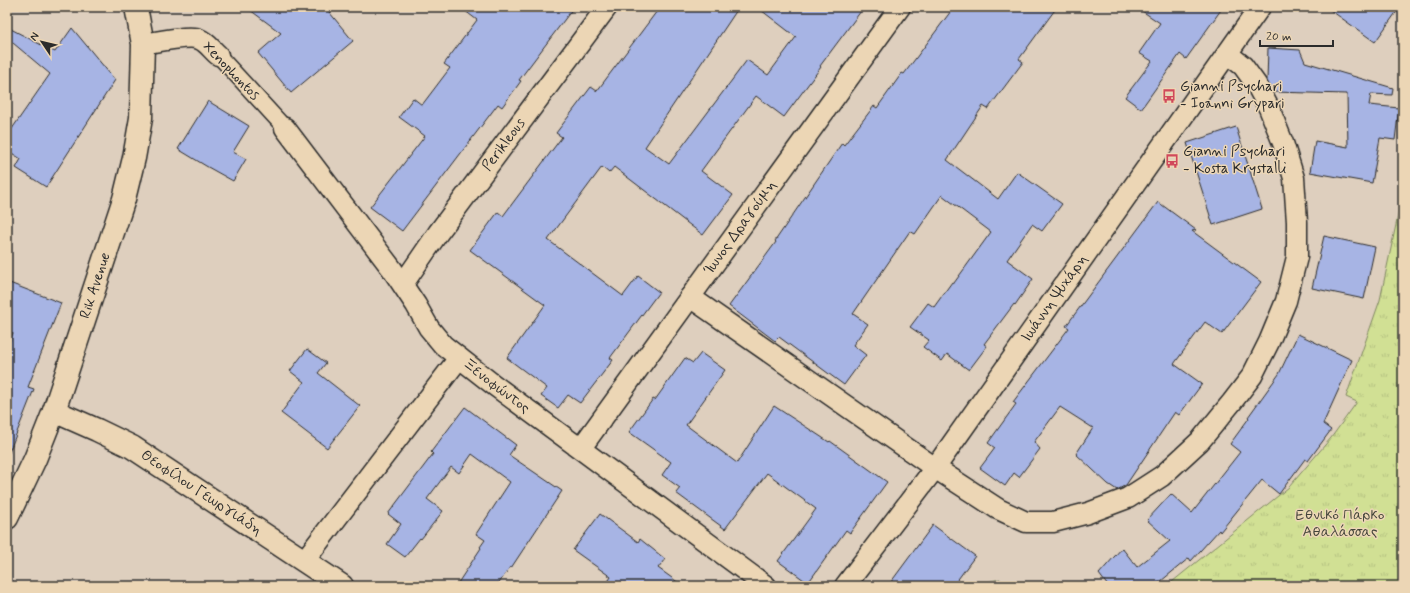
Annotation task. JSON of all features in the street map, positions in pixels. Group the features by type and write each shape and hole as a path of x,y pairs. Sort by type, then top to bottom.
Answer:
{"main road":[{"name":"Rik Avenue","path":"7,518 35,459 54,411 123,205 134,158 141,118 143,44 136,7"},
{"name":"Θεοφίλου Γεωργιάδη","path":"54,411 132,447 342,586"}],"street":[{"name":"Perikleous","path":"403,284 438,233 607,7"},
{"name":"Ίωνος Δραγούμη","path":"581,448 900,7"},
{"name":"Ιωάννη Ψυχάρη","path":"845,586 935,468 1260,7"},
{"name":"Xenophontos","path":"143,44 185,38 197,38 204,42 218,55 285,128"},
{"path":"690,297 935,468 998,510 1026,522 1053,522 1088,513 1128,498 1162,476 1200,442 1252,376 1269,342 1286,301 1297,257 1297,222 1294,178 1283,143 1269,108 1256,84 1243,66 1228,54"},
{"name":"Ξενοφώντος","path":"285,128 403,284 429,328 443,345 766,586"},
{"path":"304,561 460,358"}],"green space":[{"name":"Εθνικό Πάρκο Αθαλάσσας","path":"1403,192 1403,586 1167,586 1289,487 1331,438 1357,402 1346,397 1380,300"},
{"path":"1000,579 1001,586 970,586"}],"building":[{"path":"246,7 325,7 353,41 291,93 258,53 281,33"},
{"path":"460,7 574,7 519,80 521,81 502,107 498,104 402,231 370,207 425,136 399,117 413,98 422,105 450,68 444,64 477,20"},
{"path":"660,7 739,7 645,147 669,164 747,60 768,75 796,37 757,7 864,7 784,117 756,96 701,171 733,195 703,235 614,167 609,173 602,167 548,240 623,296 638,276 659,292 610,358 613,360 580,403 568,395 558,408 541,396 547,388 507,358 545,305 470,250 498,212 503,216 562,137 556,133 591,87 597,91"},
{"path":"954,7 1057,7 1019,59 1023,62 988,109 983,106 947,160 998,199 1017,172 1062,204 1042,231 1032,224 1007,260 1033,279 1015,305 1014,304 984,344 987,346 969,370 947,354 942,361 923,347 929,340 910,327 928,303 934,307 952,282 954,283 991,232 942,195 915,234 910,231 853,314 868,324 853,345 866,355 844,385 779,337 775,341 729,306 776,242 775,241 842,143 844,145 874,106 877,108 902,73 904,74"},
{"path":"1136,7 1223,7 1186,59 1180,54 1141,109 1125,97 1152,61 1139,53 1160,23"},
{"path":"1326,7 1400,7 1375,42"},
{"path":"7,27 55,52 72,28 115,80 46,187 16,168 21,159 7,150 7,136 50,74 7,38"},
{"path":"1268,48 1300,50 1305,62 1393,88 1392,95 1371,94 1369,105 1399,108 1395,140 1380,138 1372,183 1310,172 1315,141 1348,147 1347,94 1273,92 1267,81"},
{"path":"208,101 249,126 233,152 246,159 233,181 178,149"},
{"path":"1236,127 1262,209 1213,225 1187,143"},
{"path":"1158,202 1196,230 1192,231 1261,282 1222,334 1205,322 1174,364 1202,384 1179,415 1175,412 1126,485 1117,490 1108,484 1076,454 1093,428 1060,407 1034,442 1040,449 1019,477 1014,473 1005,486 980,468 995,448 988,443 1016,404 1013,402 1069,328 1066,326"},
{"path":"1324,236 1375,247 1364,299 1312,288"},
{"path":"7,282 61,303 28,387 34,389 8,455 7,349 13,333 7,331"},
{"path":"1298,334 1352,360 1323,424 1331,430 1308,461 1305,459 1279,494 1262,480 1220,532 1219,530 1191,561 1189,558 1155,586 1108,586 1099,574 1122,548 1137,567 1170,541 1147,520 1171,494 1192,513 1240,452 1230,444 1279,374"},
{"path":"307,349 326,363 318,373 360,406 327,448 281,413 304,382 290,371"},
{"path":"701,353 725,370 686,425 737,463 774,406 829,442 830,441 887,482 850,533 846,530 808,583 778,561 816,509 767,473 725,529 676,493 680,488 662,475 671,462 629,432 653,399 655,400 685,358 693,363"},
{"path":"465,407 516,445 509,455 562,491 511,568 510,567 497,586 456,586 485,540 476,534 510,482 472,454 459,473 451,467 427,499 443,511 405,557 387,544 401,524 388,514 433,454 431,452"},
{"path":"600,514 638,542 640,539 665,559 658,568 683,586 605,586 611,577 573,550"},
{"path":"933,525 975,556 953,586 888,586"}],"place":[{"name":"Gianni Psychari - Ioanni Grypari","path":"1169,96"},
{"name":"Gianni Psychari - Kosta Krystalli","path":"1172,161"}]}
